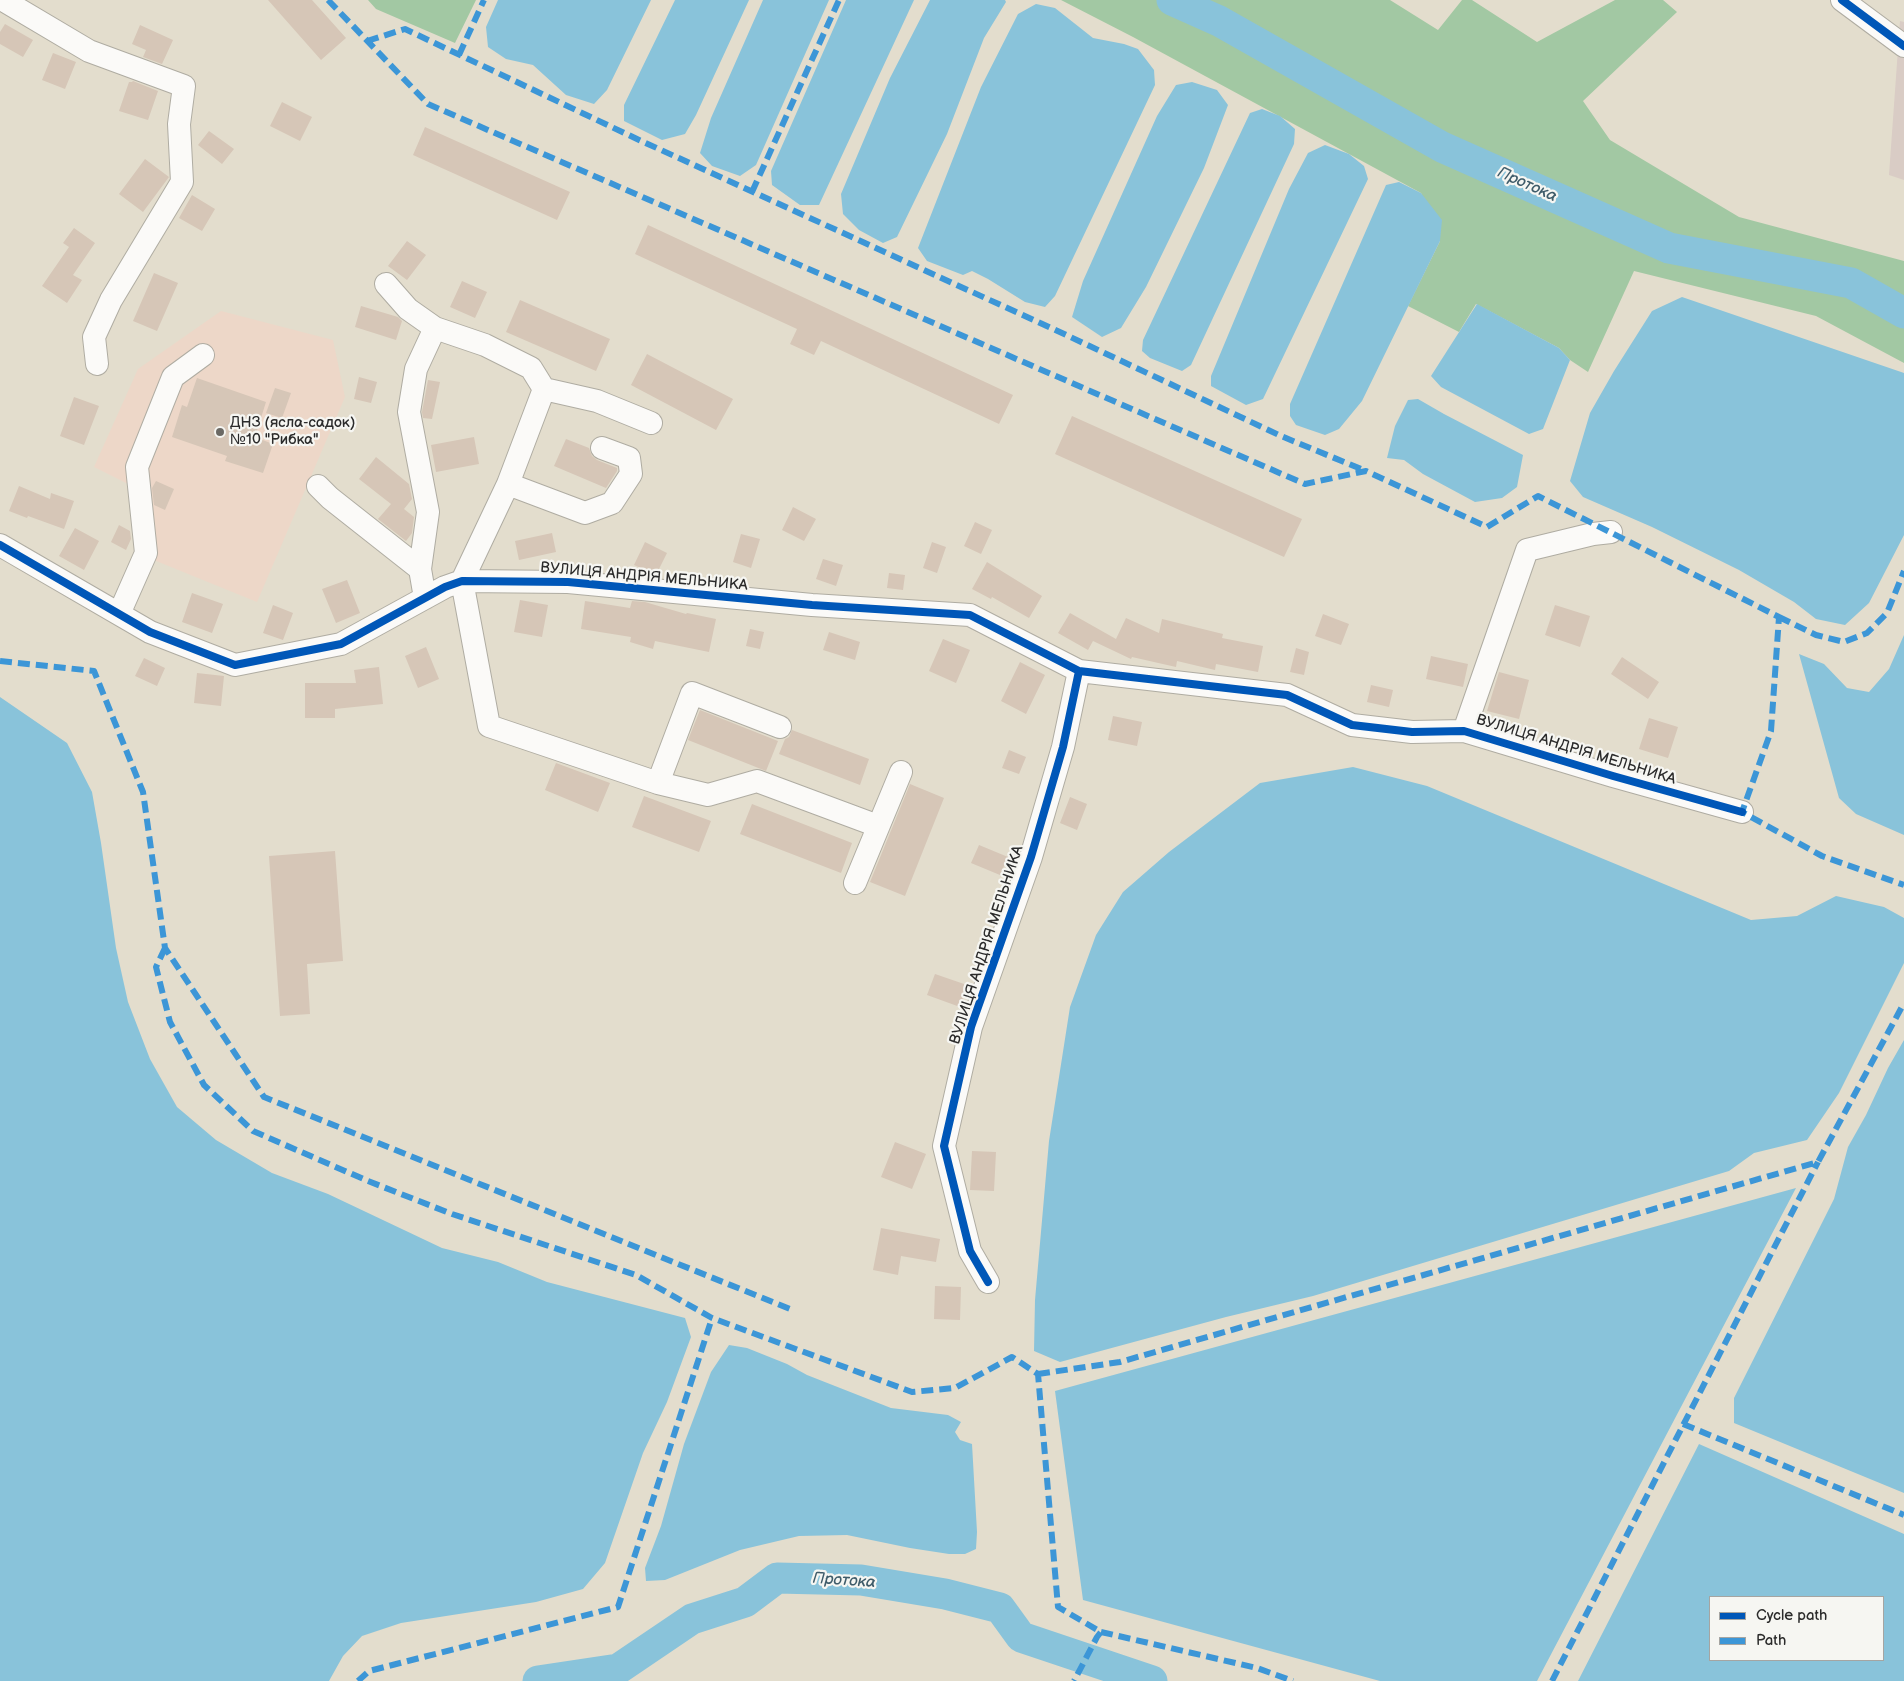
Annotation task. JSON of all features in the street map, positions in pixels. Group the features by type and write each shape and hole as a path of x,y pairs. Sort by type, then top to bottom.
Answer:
{"street":[{"path":"3,0 89,51 184,86 178,124 182,182 111,300 94,337 97,364"},
{"path":"1842,0 1904,46"},
{"path":"386,284 408,309 435,328 485,345 531,368 544,389 596,401 652,423"},
{"path":"425,598 420,569 428,512 409,412 416,369 435,328"},
{"path":"119,614 146,553 137,467 173,377 203,355"},
{"path":"544,389 508,484 462,581 489,726 658,783 708,795 757,781 878,826"},
{"path":"508,484 585,513 612,503 631,474 629,458 602,448"},
{"path":"318,486 330,498 420,569"},
{"path":"1464,731 1527,550 1593,534 1611,532"},
{"name":"ВУЛИЦЯ АНДРІЯ МЕЛЬНИКА","path":"0,545 150,632 235,665 342,644 445,587 462,581 568,582 812,605 970,615 1079,672 1287,695 1352,725 1412,732 1464,731 1613,776 1742,812"},
{"name":"ВУЛИЦЯ АНДРІЯ МЕЛЬНИКА","path":"988,1282 970,1251 944,1146 971,1027 1031,857 1063,747 1079,672"},
{"path":"658,783 692,693 780,727"},
{"path":"855,883 901,772"}],"shaded area":[{"path":"1900,21 1904,22 1904,180 1889,175"},
{"name":"ДНЗ (ясла-садок) №10 \"Рибка\"","path":"221,311 333,340 345,397 257,602 139,554 132,486 94,467 138,369"}],"green space":[{"path":"368,0 476,0 455,43 376,9"},
{"path":"1061,0 1390,0 1438,30 1462,0 1472,0 1537,42 1615,0 1663,0 1677,12 1583,101 1610,140 1739,217 1904,261 1904,363 1816,316 1634,271 1588,372 1570,360 1559,348 1476,304 1459,332 1408,306 1440,241 1421,193"}],"water":[{"path":"498,0 651,0 607,90 594,104 566,95 533,65 506,59 488,47 486,27"},
{"path":"675,0 749,0 696,115 685,134 662,140 624,121 624,105"},
{"path":"763,0 829,0 756,165 740,176 712,166 700,153 711,118"},
{"path":"846,0 914,0 819,205 800,205 772,185 771,171"},
{"path":"930,0 1005,0 1006,2 984,38 947,134 897,237 883,243 859,230 843,214 841,194 890,78"},
{"path":"1036,4 1055,8 1093,38 1124,44 1138,49 1154,70 1155,85 1055,296 1045,307 1025,302 972,271 963,275 927,261 918,248 981,87 1018,14"},
{"path":"1192,82 1217,90 1228,105 1204,168 1146,287 1121,328 1102,337 1072,317 1083,281 1157,116 1176,85"},
{"path":"1262,109 1280,116 1295,129 1294,144 1191,365 1182,371 1150,358 1142,351 1143,340 1250,113"},
{"path":"1325,145 1349,154 1364,166 1368,179 1263,399 1246,405 1211,386 1211,376 1289,189 1308,153"},
{"path":"1399,182 1421,193 1442,220 1440,241 1362,401 1339,429 1325,435 1296,425 1290,416 1290,404 1386,185"},
{"path":"1682,297 1904,373 1904,535 1869,603 1845,625 1816,619 1794,602 1739,570 1652,527 1583,497 1570,481 1590,413 1614,371 1652,311"},
{"path":"1477,304 1559,348 1570,360 1543,429 1529,434 1441,387 1431,376"},
{"path":"1418,399 1523,455 1517,487 1502,498 1475,502 1423,474 1404,460 1387,458 1395,426 1408,400"},
{"path":"1904,635 1904,835 1856,814 1839,798 1799,654 1824,664 1847,688 1869,692 1889,669"},
{"path":"0,697 67,743 92,792 116,948 128,1002 150,1059 177,1107 216,1140 272,1173 328,1194 442,1248 498,1262 547,1282 685,1318 691,1337 667,1402 643,1453 605,1563 583,1589 536,1602 401,1623 362,1636 343,1656 329,1681 0,1681"},
{"path":"1353,767 1427,786 1751,920 1797,916 1836,896 1884,907 1904,918 1904,963 1839,1093 1807,1140 1754,1153 1729,1171 1313,1296 1226,1317 1060,1362 1034,1351 1035,1300 1049,1141 1070,1007 1096,935 1123,892 1169,852 1260,783"},
{"path":"1904,1040 1904,1493 1734,1423 1734,1398 1834,1199 1848,1147"},
{"path":"1796,1188 1537,1681 1380,1681 1083,1600 1055,1391"},
{"path":"729,1345 747,1348 787,1364 807,1375 891,1408 948,1415 961,1422 955,1432 960,1440 972,1444 977,1532 976,1549 965,1554 949,1554 847,1535 799,1536 740,1550 665,1580 646,1581 645,1568 661,1526 684,1444 711,1372"},
{"path":"1699,1444 1904,1534 1904,1681 1578,1681"}],"building":[{"path":"268,0 312,0 346,38 321,60"},
{"path":"5,24 33,40 23,57 0,44 0,32"},
{"path":"140,25 173,40 162,64 143,57 146,50 132,44"},
{"path":"53,53 76,62 65,89 42,80"},
{"path":"133,81 158,91 148,120 119,111 129,82"},
{"path":"282,102 312,117 300,141 270,126"},
{"path":"425,127 570,192 557,220 413,155"},
{"path":"209,131 234,149 222,164 198,145"},
{"path":"145,159 169,177 143,212 119,194"},
{"path":"192,195 215,209 202,231 179,218"},
{"path":"648,225 1013,395 999,424 821,341 814,355 790,344 797,329 635,254"},
{"path":"74,228 95,243 73,275 82,280 67,303 42,286 69,247 63,243"},
{"path":"407,241 426,255 407,280 388,266"},
{"path":"154,273 178,283 157,331 133,321"},
{"path":"462,281 487,292 475,318 450,307"},
{"path":"520,300 610,339 596,371 506,332"},
{"path":"361,306 398,317 402,321 396,340 355,327"},
{"path":"647,354 733,399 716,430 631,385"},
{"path":"359,377 377,382 371,403 354,399"},
{"path":"197,378 266,402 255,437 273,444 263,473 225,461 227,456 172,437 182,405 187,407"},
{"path":"428,380 440,382 432,419 423,418 422,412"},
{"path":"275,388 291,393 282,418 266,413"},
{"path":"74,397 99,406 84,445 60,436"},
{"path":"1072,416 1302,519 1284,557 1055,454"},
{"path":"474,437 479,464 436,472 431,445"},
{"path":"566,439 589,448 592,456 597,460 617,468 606,488 554,466"},
{"path":"376,457 409,484 412,499 404,509 414,517 412,533 406,541 378,519 391,504 359,479"},
{"path":"156,481 174,489 165,510 154,505 152,488"},
{"path":"19,486 50,499 51,493 74,501 64,529 9,511"},
{"path":"793,507 816,519 804,541 782,530"},
{"path":"975,522 992,530 981,554 964,546"},
{"path":"119,525 130,531 131,539 126,550 111,542"},
{"path":"75,528 99,541 84,570 59,556"},
{"path":"552,533 556,552 519,560 515,541"},
{"path":"741,534 760,539 751,568 733,562"},
{"path":"645,542 667,553 656,575 634,565"},
{"path":"932,542 946,547 937,573 923,568"},
{"path":"823,559 843,565 836,586 816,579"},
{"path":"987,562 1042,596 1029,618 992,597 991,599 972,589"},
{"path":"889,573 905,575 903,590 887,588"},
{"path":"347,580 360,613 336,623 322,589"},
{"path":"192,593 223,604 212,633 182,622"},
{"path":"520,600 548,605 542,637 514,632"},
{"path":"585,601 630,608 632,601 645,602 686,614 716,619 709,652 655,641 653,649 630,642 631,637 581,629"},
{"path":"273,605 293,613 283,640 263,633"},
{"path":"1555,605 1590,616 1580,647 1545,635"},
{"path":"1070,613 1116,639 1126,618 1159,633 1162,619 1223,634 1222,638 1263,646 1258,672 1216,664 1215,670 1177,661 1176,667 1132,657 1131,659 1093,641 1088,650 1058,633"},
{"path":"1323,614 1349,624 1341,645 1315,636"},
{"path":"750,629 764,632 760,649 746,646"},
{"path":"829,632 860,642 855,660 823,650"},
{"path":"943,639 970,650 956,683 929,671"},
{"path":"426,647 439,679 418,688 405,656"},
{"path":"1296,648 1309,652 1304,675 1290,672"},
{"path":"1431,656 1468,664 1463,687 1426,679"},
{"path":"1622,657 1659,682 1648,699 1611,674"},
{"path":"144,658 165,668 157,686 135,676"},
{"path":"1020,662 1045,675 1026,714 1001,701"},
{"path":"379,667 383,704 335,709 335,718 305,718 305,683 356,683 354,670"},
{"path":"1499,672 1529,680 1519,719 1487,711"},
{"path":"197,673 224,676 221,706 194,703"},
{"path":"1371,685 1393,690 1389,707 1367,702"},
{"path":"700,710 778,741 766,771 688,740"},
{"path":"1113,716 1142,722 1137,746 1108,740"},
{"path":"1649,718 1678,727 1668,758 1639,749"},
{"path":"792,730 869,759 860,785 779,754 785,739 789,737"},
{"path":"1009,750 1026,757 1019,774 1002,768"},
{"path":"556,763 610,783 598,812 545,790"},
{"path":"910,784 944,798 905,896 870,882"},
{"path":"644,796 711,821 699,852 632,827"},
{"path":"1070,797 1087,804 1077,830 1060,823"},
{"path":"752,804 852,843 841,873 740,834"},
{"path":"979,845 1008,857 1000,875 971,863"},
{"path":"335,851 343,961 307,964 310,1014 280,1016 269,856"},
{"path":"935,974 967,985 960,1007 927,995"},
{"path":"895,1142 926,1154 912,1189 881,1177"},
{"path":"972,1151 996,1152 994,1191 970,1190"},
{"path":"881,1228 940,1239 936,1262 901,1256 898,1275 873,1270"},
{"path":"935,1286 961,1287 960,1320 934,1319"}],"waterway":[{"name":"Протока","path":"1172,0 1219,21 1442,147 1669,248 1851,283 1904,313"},
{"name":"Протока","path":"538,1681 618,1669 692,1619 745,1602 777,1578 861,1580 945,1594 1000,1608 1021,1637 1152,1681"}],"marked path":[{"path":"328,0 428,104 1305,484 1366,471 1487,527 1538,496 1779,617 1771,731 1742,812 1822,856 1904,885"},
{"path":"459,55 484,0"},
{"path":"752,192 839,0"},
{"path":"367,41 405,29 637,139 1062,333 1281,436 1366,471"},
{"path":"1779,617 1816,635 1844,642 1867,633 1887,613 1904,571"},
{"path":"0,661 94,671 143,792 165,948 264,1097 790,1309"},
{"path":"165,948 156,967 170,1022 204,1085 253,1131 368,1181 452,1214 636,1275 712,1318 912,1392 955,1388 1012,1357 1038,1374 1058,1607 1101,1632 1074,1681"},
{"path":"1038,1374 1120,1362 1818,1162 1904,1003"},
{"path":"1552,1681 1818,1162"},
{"path":"358,1681 369,1671 618,1607 712,1318"},
{"path":"1683,1424 1904,1515"},
{"path":"1101,1632 1257,1668 1293,1681"}],"cycle path":[{"path":"1842,0 1904,46"},
{"path":"0,545 150,632 235,665 341,644 445,587 462,581 568,582 812,605 970,615 1079,671 1287,695 1352,725 1412,732 1464,731 1613,776 1742,812"},
{"path":"988,1282 970,1251 944,1146 971,1027 1031,857 1063,747 1079,671"}],"place":[{"name":"ДНЗ (ясла-садок) №10 \"Рибка\"","path":"220,432"}]}
